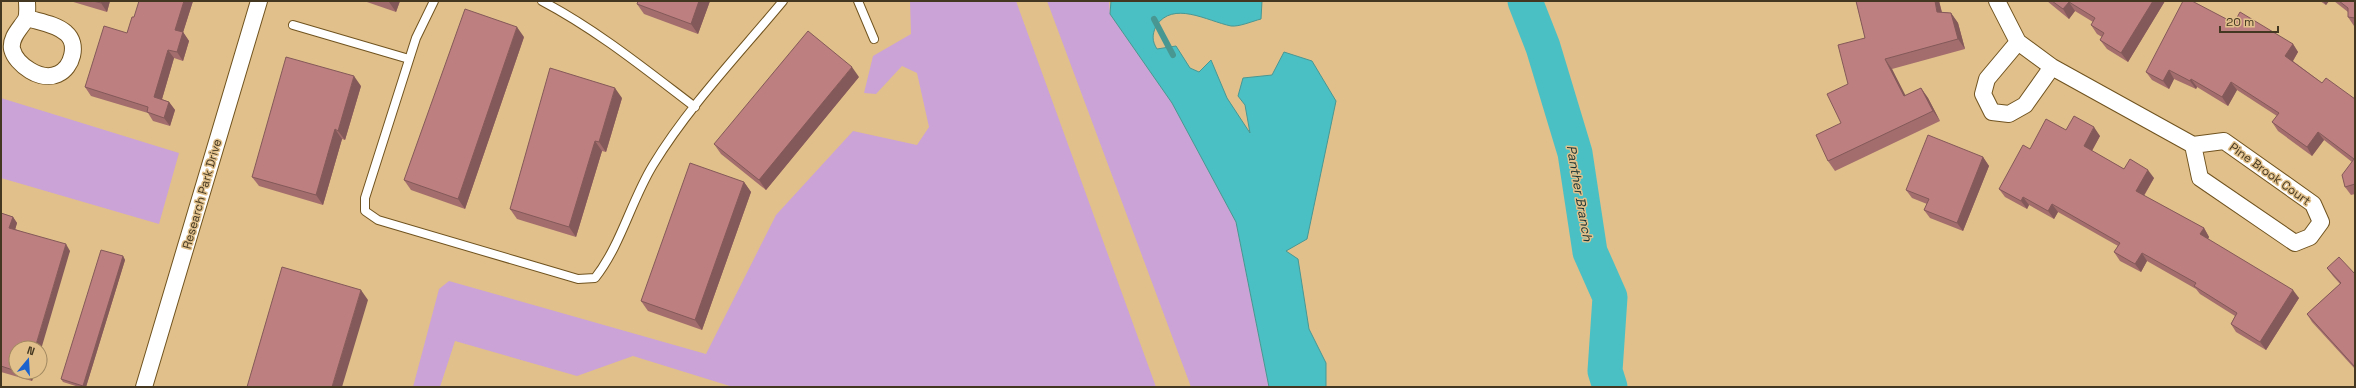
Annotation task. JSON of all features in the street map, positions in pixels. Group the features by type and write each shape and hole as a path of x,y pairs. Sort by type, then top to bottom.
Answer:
{"street":[{"path":"27,1 27,18"},
{"name":"Research Park Drive","path":"144,387 259,1"},
{"path":"1997,1 2018,42 2052,67 2193,145"},
{"path":"2018,42 1987,79 1984,94 1992,112 2009,114 2025,105 2052,67"},
{"name":"Pine Brook Court","path":"2224,141 2313,204 2321,222 2310,237 2295,243 2200,178 2193,145 2224,141"}],"lane":[{"path":"434,1 416,38 409,59 365,198 365,211 378,220 578,279 595,278 605,265 646,177 695,107 783,1"},
{"path":"542,1 578,20 695,107"},
{"path":"858,1 874,39"},
{"path":"293,25 409,59"}],"shaded area":[{"path":"910,1 1016,1 1156,387 733,387 633,356 577,376 455,341 440,387 413,387 439,289 449,281 706,354 776,215 853,131 917,145 929,127 917,73 902,66 876,94 864,93 873,56 911,34"},
{"path":"1047,1 1109,1 1110,14 1172,103 1236,222 1269,387 1191,387"},
{"path":"1,98 179,153 159,224 1,178"}],"water":[{"path":"1111,1 1262,1 1261,19 1242,25 1231,26 1191,14 1172,14 1163,18 1156,26 1153,35 1153,41 1157,49 1176,46 1190,68 1199,72 1211,60 1227,98 1250,133 1245,105 1238,96 1243,78 1272,75 1284,52 1312,61 1336,101 1307,239 1286,251 1298,259 1309,329 1326,363 1326,387 1269,387 1236,222 1172,103 1110,14"}],"building":[{"path":"139,1 184,1 175,30 183,32 177,52 168,50 154,97 169,102 164,118 147,112 148,107 85,87 104,26 127,33"},
{"path":"638,1 699,1 691,24 637,4"},
{"path":"1856,1 1935,1 1937,12 1951,13 1958,39 1885,59 1904,96 1921,88 1933,111 1828,161 1816,135 1841,123 1827,94 1848,84 1838,45 1865,38"},
{"path":"2052,1 2153,1 2121,53 2100,40 2104,33 2091,25 2095,18 2069,2 2063,9"},
{"path":"2183,1 2192,1 2234,23 2240,12 2293,44 2285,56 2322,83 2326,78 2355,99 2355,184 2345,187 2342,175 2354,159 2318,132 2307,147 2272,122 2279,113 2231,82 2222,97 2191,79 2190,81 2169,70 2163,81 2146,72"},
{"path":"2339,1 2355,1 2355,18 2348,17 2348,8"},
{"path":"465,9 517,27 458,199 404,180"},
{"path":"808,31 852,67 759,180 714,144"},
{"path":"286,57 354,76 338,131 335,129 316,195 252,177"},
{"path":"550,68 615,88 599,142 595,141 569,227 510,209"},
{"path":"2074,116 2094,127 2084,146 2124,169 2130,159 2148,170 2136,191 2204,228 2200,234 2293,290 2260,342 2231,324 2237,313 2194,286 2196,283 2142,253 2135,264 2114,252 2120,243 2052,204 2048,211 2023,197 2021,201 1999,189 2023,145 2030,149 2046,119 2066,130"},
{"path":"1928,135 1983,157 1957,223 1924,210 1929,199 1906,190"},
{"path":"690,163 744,182 695,320 641,301"},
{"path":"1,213 13,217 9,228 66,244 37,340 8,340 8,368 1,366"},
{"path":"101,250 123,256 83,386 61,379"},
{"path":"2339,257 2355,274 2355,367 2307,314 2341,283 2327,268"},
{"path":"282,267 361,290 332,387 247,387"}],"waterway":[{"name":"Panther Branch","path":"1525,1 1543,47 1575,153 1590,252 1610,297 1605,371 1610,387"},
{"path":"1154,19 1173,55"}]}
